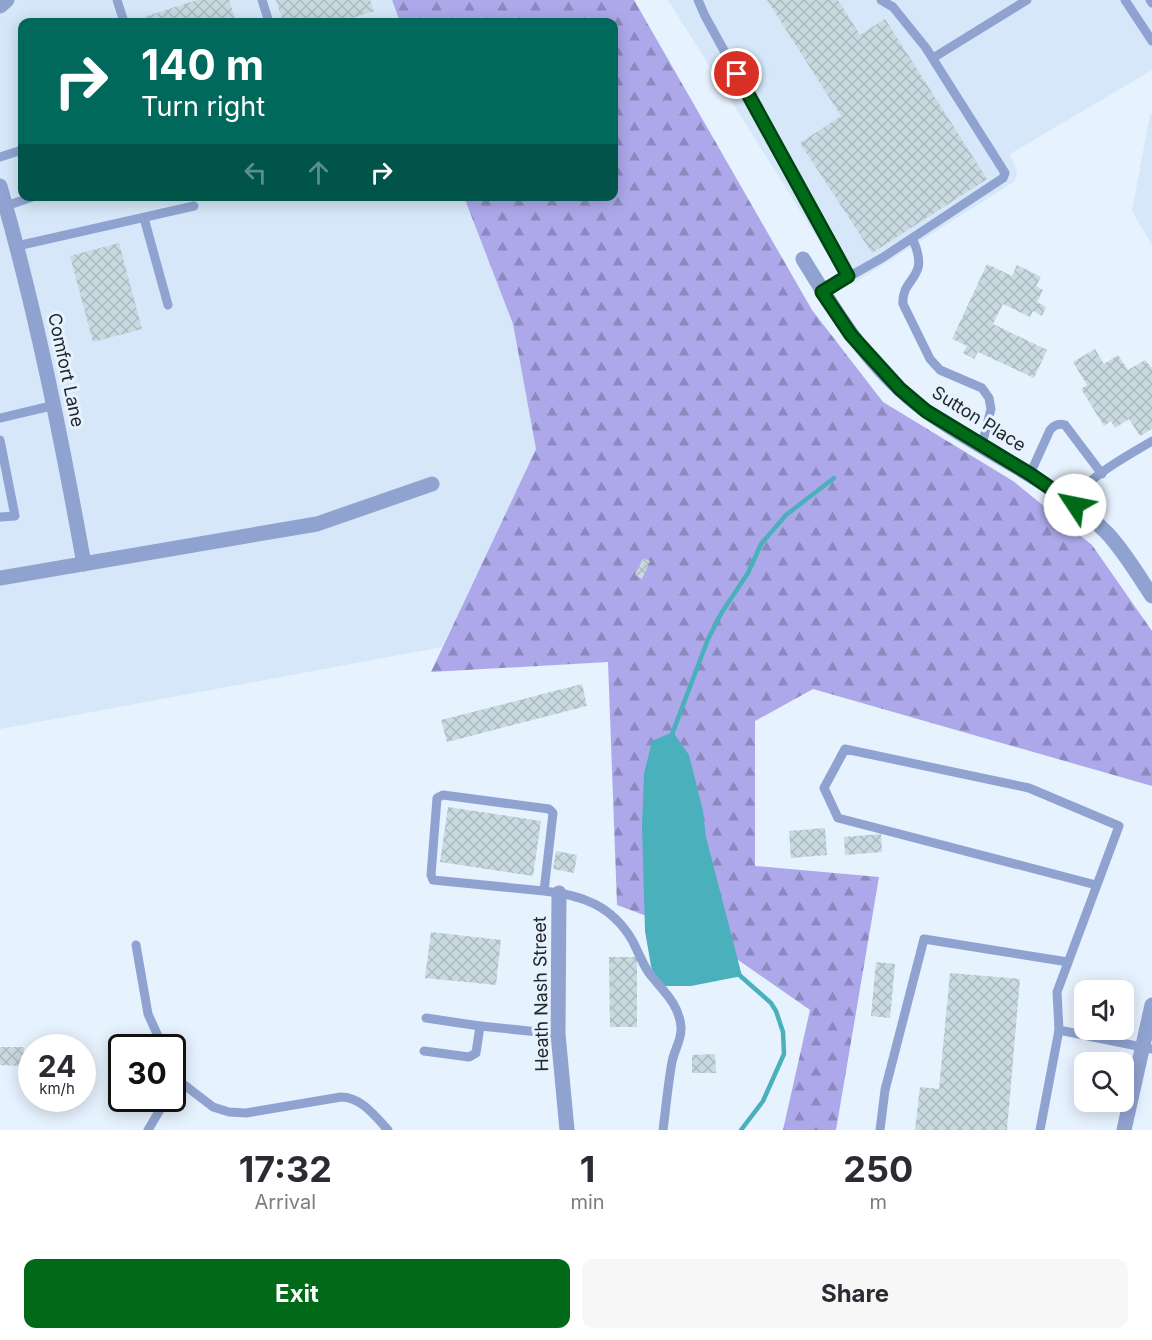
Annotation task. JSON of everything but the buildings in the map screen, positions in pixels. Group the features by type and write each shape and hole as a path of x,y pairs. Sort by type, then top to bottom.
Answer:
{"street":[{"path":"0,6 7,0"},
{"name":"Comfort Lane","path":"0,186 17,246 55,405 84,564"},
{"name":"Sutton Place","path":"803,259 851,335 900,389 926,411 1030,474 1075,505 1108,534 1149,586"},
{"path":"0,578 317,524 432,484"},
{"name":"Heath Nash Street","path":"552,892 558,1034 567,1130"},
{"path":"1124,1130 1147,1048 1152,1005"}],"lane":[{"path":"117,0 123,18"},
{"path":"262,0 268,18"},
{"path":"698,0 848,276"},
{"path":"822,292 882,258 1003,178 1005,173 933,58 893,7 881,0"},
{"path":"933,58 1027,0"},
{"path":"1125,0 1152,41"},
{"path":"0,157 18,151"},
{"path":"6,206 20,201"},
{"path":"17,246 194,206"},
{"path":"144,218 168,305"},
{"path":"912,238 919,253 919,267 903,296 903,304 930,359 940,370 982,388 989,398 990,409 982,445"},
{"path":"0,418 55,405"},
{"path":"1030,474 1050,430 1053,426 1062,424 1102,474"},
{"path":"0,440 15,516 0,517"},
{"path":"1075,505 1076,498 1082,489 1152,441"},
{"path":"1040,1130 1059,1030 1057,992 1119,826 1029,788 845,749 824,788 838,819 1096,885"},
{"path":"552,892 553,813 549,809 443,795 437,798 431,875 433,880 552,892 593,902 619,922 631,939 648,971 673,1002 681,1029 680,1041 672,1059 663,1130"},
{"path":"880,1130 885,1090 924,939 1068,962"},
{"path":"136,945 148,1014 157,1034"},
{"path":"426,1018 558,1034"},
{"path":"424,1052 473,1056 476,1053 480,1026"},
{"path":"1059,1030 1147,1048"},
{"path":"186,1086 213,1107 229,1112 246,1113 350,1097 357,1100 388,1130"},
{"path":"148,1130 159,1112"}],"shaded area":[{"path":"0,0 392,0 399,18 18,18 18,201 466,201 513,324 536,449 442,647 0,729"},
{"path":"668,0 1152,0 1152,70 1010,154 1017,171 1015,181 851,285 824,249"},
{"path":"1152,114 1152,245 1132,211"}],"green space":[{"path":"392,0 634,0 812,310 883,402 1013,481 1092,545 1152,631 1152,786 813,689 755,721 755,866 879,877 836,1130 783,1130 810,1010 708,939 617,905 608,662 431,672 536,449 513,324 466,201 618,201 618,18 399,18"}],"water":[{"path":"673,732 689,755 703,811 706,837 742,976 691,986 664,986 655,979 645,931 642,826 644,774 652,741"}],"waterway":[{"path":"671,737 708,639 722,612 748,573 761,544 786,515 834,478"},
{"path":"737,973 771,1003 776,1011 783,1032 784,1054 763,1101 741,1130"}],"route":[{"path":"737,74 848,276 822,292 851,335 874,363 926,411 1030,474 1075,505"}]}
